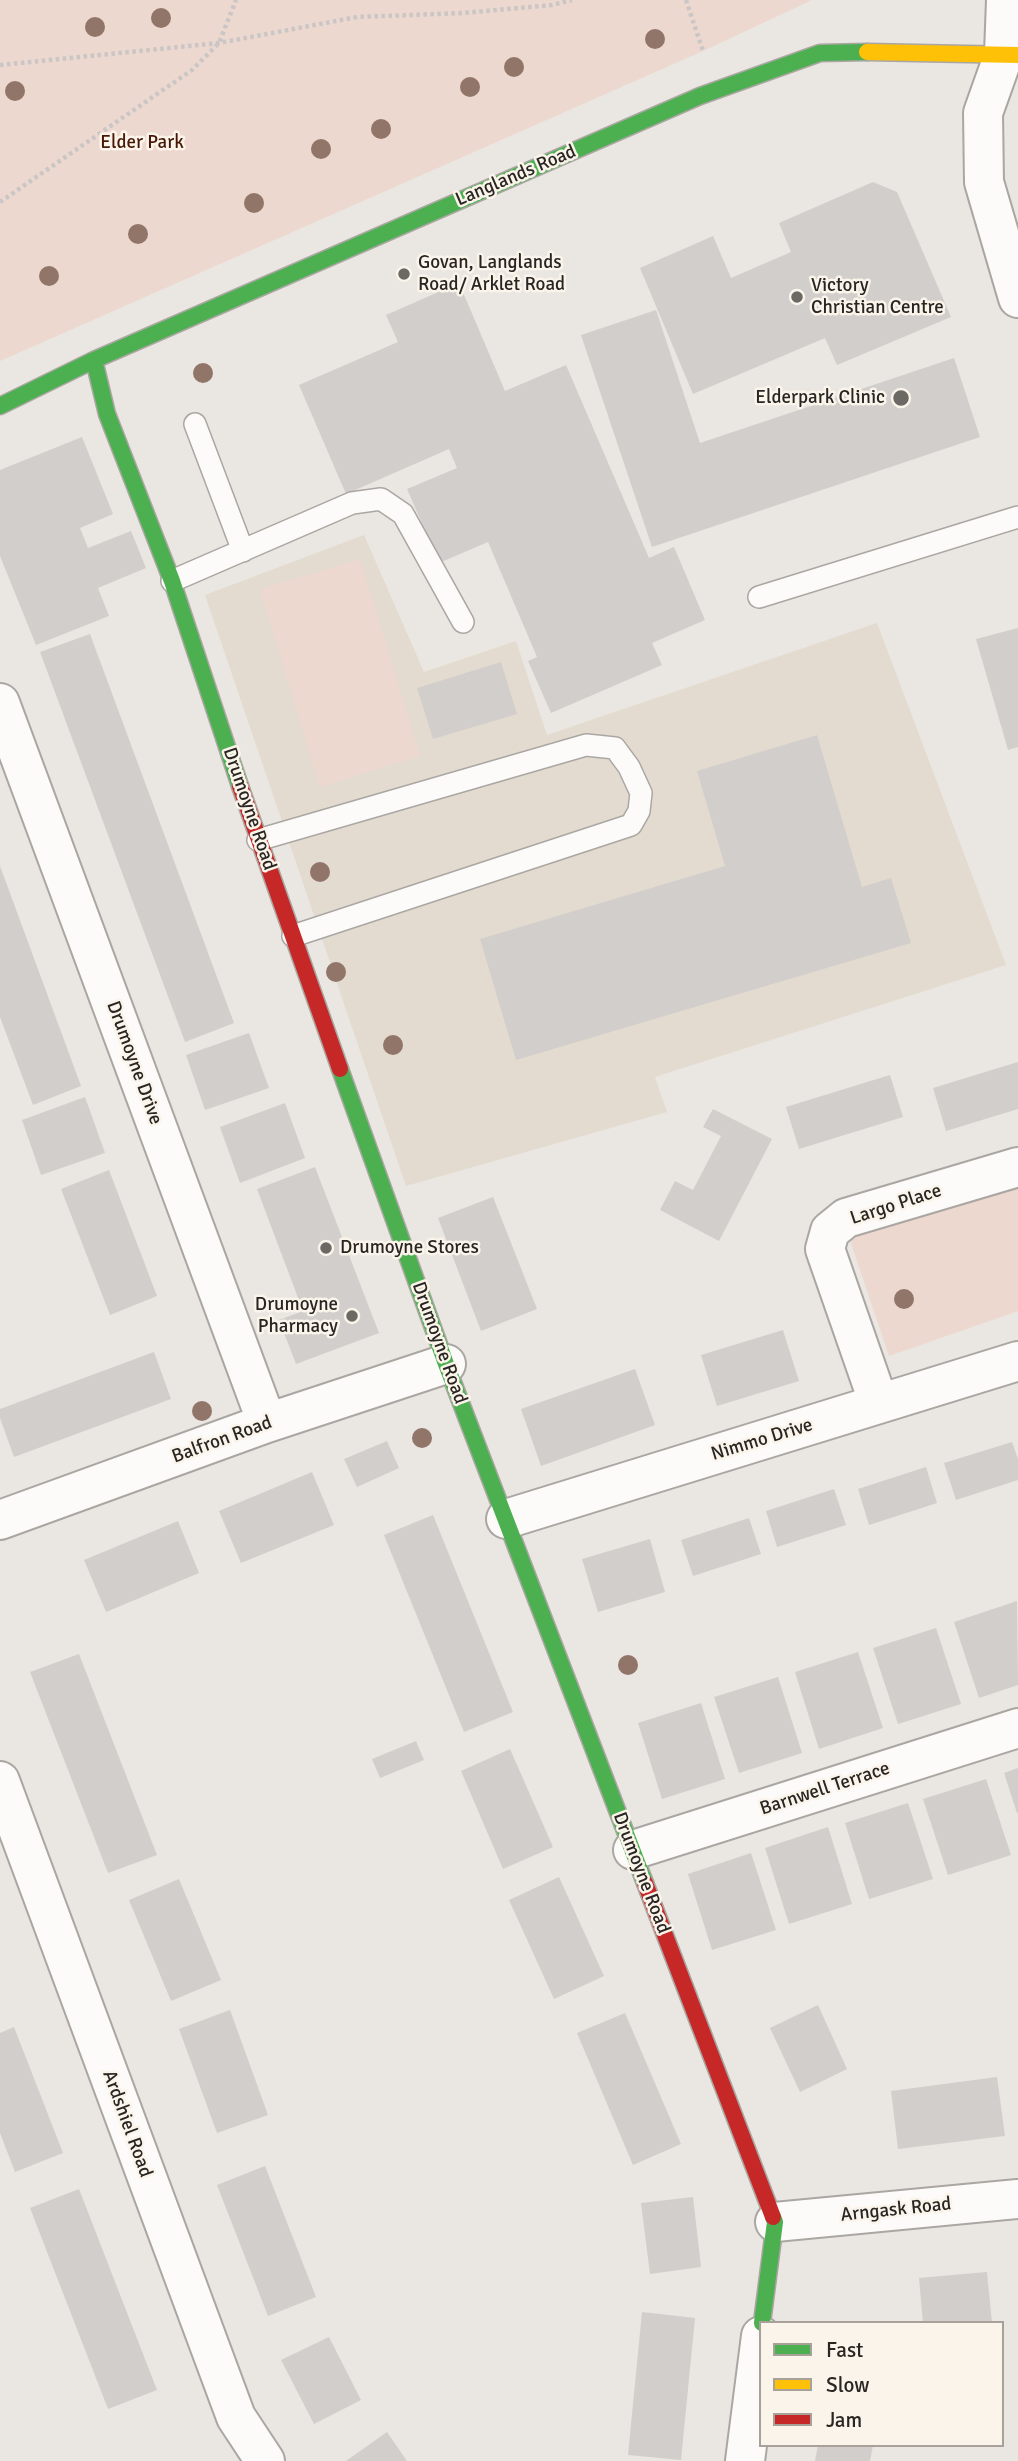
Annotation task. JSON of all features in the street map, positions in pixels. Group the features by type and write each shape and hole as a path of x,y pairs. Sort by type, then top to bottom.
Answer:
{"street":[{"path":"1006,0 1011,54 983,113 984,182 1018,298"},
{"name":"Langlands Road","path":"0,406 94,359 700,96 820,54 1011,54"},
{"name":"Drumoyne Road","path":"94,359 107,414 172,581 258,840 446,1364 775,2222 762,2321"},
{"name":"Drumoyne Drive","path":"0,704 267,1423"},
{"name":"Largo Place","path":"879,1404 825,1249 830,1231 846,1218 1018,1167"},
{"name":"Nimmo Drive","path":"506,1519 1018,1361"},
{"name":"Balfron Road","path":"0,1520 267,1423 446,1364"},
{"name":"Barnwell Terrace","path":"633,1850 1018,1728"},
{"name":"Ardshiel Road","path":"0,1781 236,2417 265,2461"},
{"name":"Arngask Road","path":"775,2222 1018,2199"},
{"path":"745,2461 759,2352"}],"lane":[{"path":"195,424 243,551"},
{"path":"172,581 352,503 381,499 403,514 463,622"},
{"path":"759,597 1018,517"},
{"path":"258,840 586,745 615,748 629,767 641,793 639,811 631,825 293,936"}],"path":[{"path":"0,202 192,70 219,43 236,0"},
{"path":"0,65 219,43 357,17 463,13 552,5 572,0"},
{"path":"686,0 703,51"}],"shaded area":[{"path":"364,535 424,672 516,641 547,735 877,623 1006,965 655,1077 667,1112 406,1186 205,595"}],"green space":[{"name":"Elder Park","path":"0,0 812,0 703,51 0,361"},
{"path":"360,559 420,756 320,787 260,589"},
{"path":"1018,1188 1018,1311 889,1356 849,1237"}],"building":[{"name":"Victory Christian Centre","path":"873,182 897,192 951,317 837,365 825,338 693,394 640,268 713,236 731,278 791,252 779,223"},
{"path":"459,283 505,391 566,365 649,558 674,547 705,620 652,643 662,665 551,713 528,661 537,657 488,542 439,563 407,489 457,468 449,449 346,494 299,385 398,342 386,315"},
{"name":"Elderpark Clinic","path":"656,310 700,443 954,358 980,437 652,547 581,335"},
{"path":"82,437 113,514 80,528 88,548 131,531 146,568 98,588 109,616 36,645 0,556 0,470"},
{"path":"1018,628 1018,747 1008,750 976,639"},
{"path":"90,634 234,1023 185,1042 40,652"},
{"path":"501,662 517,714 433,739 417,688"},
{"path":"817,735 862,887 891,878 911,943 516,1060 480,939 725,866 697,771"},
{"path":"0,866 81,1086 33,1105 0,1017"},
{"path":"249,1033 269,1088 205,1110 186,1055"},
{"path":"1018,1062 1018,1109 946,1131 933,1088"},
{"path":"890,1075 903,1117 799,1149 786,1107"},
{"path":"85,1097 105,1153 41,1175 22,1120"},
{"path":"285,1103 305,1158 240,1183 220,1127"},
{"path":"713,1109 772,1139 719,1241 660,1210 675,1181 693,1190 721,1136 703,1127"},
{"path":"315,1167 379,1333 296,1364 279,1320 303,1311 257,1189"},
{"path":"109,1170 157,1296 110,1315 61,1189"},
{"path":"493,1197 537,1309 481,1331 438,1218"},
{"path":"783,1330 799,1381 717,1406 701,1355"},
{"path":"154,1352 171,1399 14,1457 0,1418 0,1409"},
{"path":"635,1369 655,1425 541,1466 521,1409"},
{"path":"387,1441 399,1468 357,1487 344,1459"},
{"path":"1012,1442 1018,1459 1018,1480 956,1500 944,1463"},
{"path":"926,1467 937,1503 869,1525 858,1489"},
{"path":"312,1472 334,1525 241,1563 219,1511"},
{"path":"834,1489 846,1525 777,1547 766,1511"},
{"path":"433,1515 513,1712 464,1732 384,1535"},
{"path":"749,1518 761,1554 693,1576 681,1540"},
{"path":"178,1521 199,1573 106,1612 84,1560"},
{"path":"650,1539 665,1592 598,1612 582,1559"},
{"path":"1017,1601 1018,1685 979,1698 954,1622"},
{"path":"936,1628 961,1704 898,1724 873,1648"},
{"path":"858,1652 883,1728 819,1749 795,1672"},
{"path":"79,1654 157,1855 108,1873 30,1672"},
{"path":"778,1677 802,1753 739,1773 714,1697"},
{"path":"701,1703 725,1779 662,1799 638,1723"},
{"path":"416,1741 424,1760 380,1778 372,1759"},
{"path":"510,1749 553,1847 503,1869 461,1771"},
{"path":"1018,1768 1018,1813 1017,1813 1004,1773"},
{"path":"986,1779 1011,1855 948,1875 923,1799"},
{"path":"908,1803 933,1879 869,1899 845,1823"},
{"path":"828,1827 852,1904 789,1924 765,1848"},
{"path":"751,1853 776,1930 712,1950 688,1874"},
{"path":"559,1877 604,1976 554,1999 509,1900"},
{"path":"179,1879 221,1980 171,2001 129,1900"},
{"path":"818,2005 847,2069 800,2092 770,2028"},
{"path":"230,2010 268,2115 217,2133 179,2029"},
{"path":"625,2013 681,2144 633,2165 577,2033"},
{"path":"14,2027 63,2153 15,2172 0,2133 0,2033"},
{"path":"997,2077 1005,2136 898,2149 891,2091"},
{"path":"265,2166 316,2297 268,2316 217,2185"},
{"path":"79,2189 157,2390 108,2409 30,2208"},
{"path":"693,2197 701,2267 650,2274 641,2203"},
{"path":"987,2272 992,2321 923,2321 919,2278"},
{"path":"642,2312 695,2318 681,2460 628,2455"},
{"path":"329,2337 361,2400 314,2424 281,2360"},
{"path":"387,2432 407,2461 346,2461"},
{"path":"818,2447 873,2447 870,2461 815,2461"}],"traffic: fast":[{"path":"0,406 94,360 700,96 820,53 867,52"},
{"path":"94,360 107,414 172,581 240,786"},
{"path":"340,1069 446,1364 645,1883"},
{"path":"762,2321 775,2222 773,2217"}],"traffic: slow":[{"path":"867,52 1018,55"}],"traffic: jam":[{"path":"240,786 340,1069"},
{"path":"645,1883 773,2217"}],"place":[{"name":"Govan, Langlands Road/ Arklet Road","path":"404,274"},
{"name":"Victory Christian Centre","path":"797,297"},
{"name":"Elderpark Clinic","path":"901,398"},
{"name":"Drumoyne Stores","path":"326,1248"},
{"name":"Drumoyne Pharmacy","path":"352,1316"}]}
